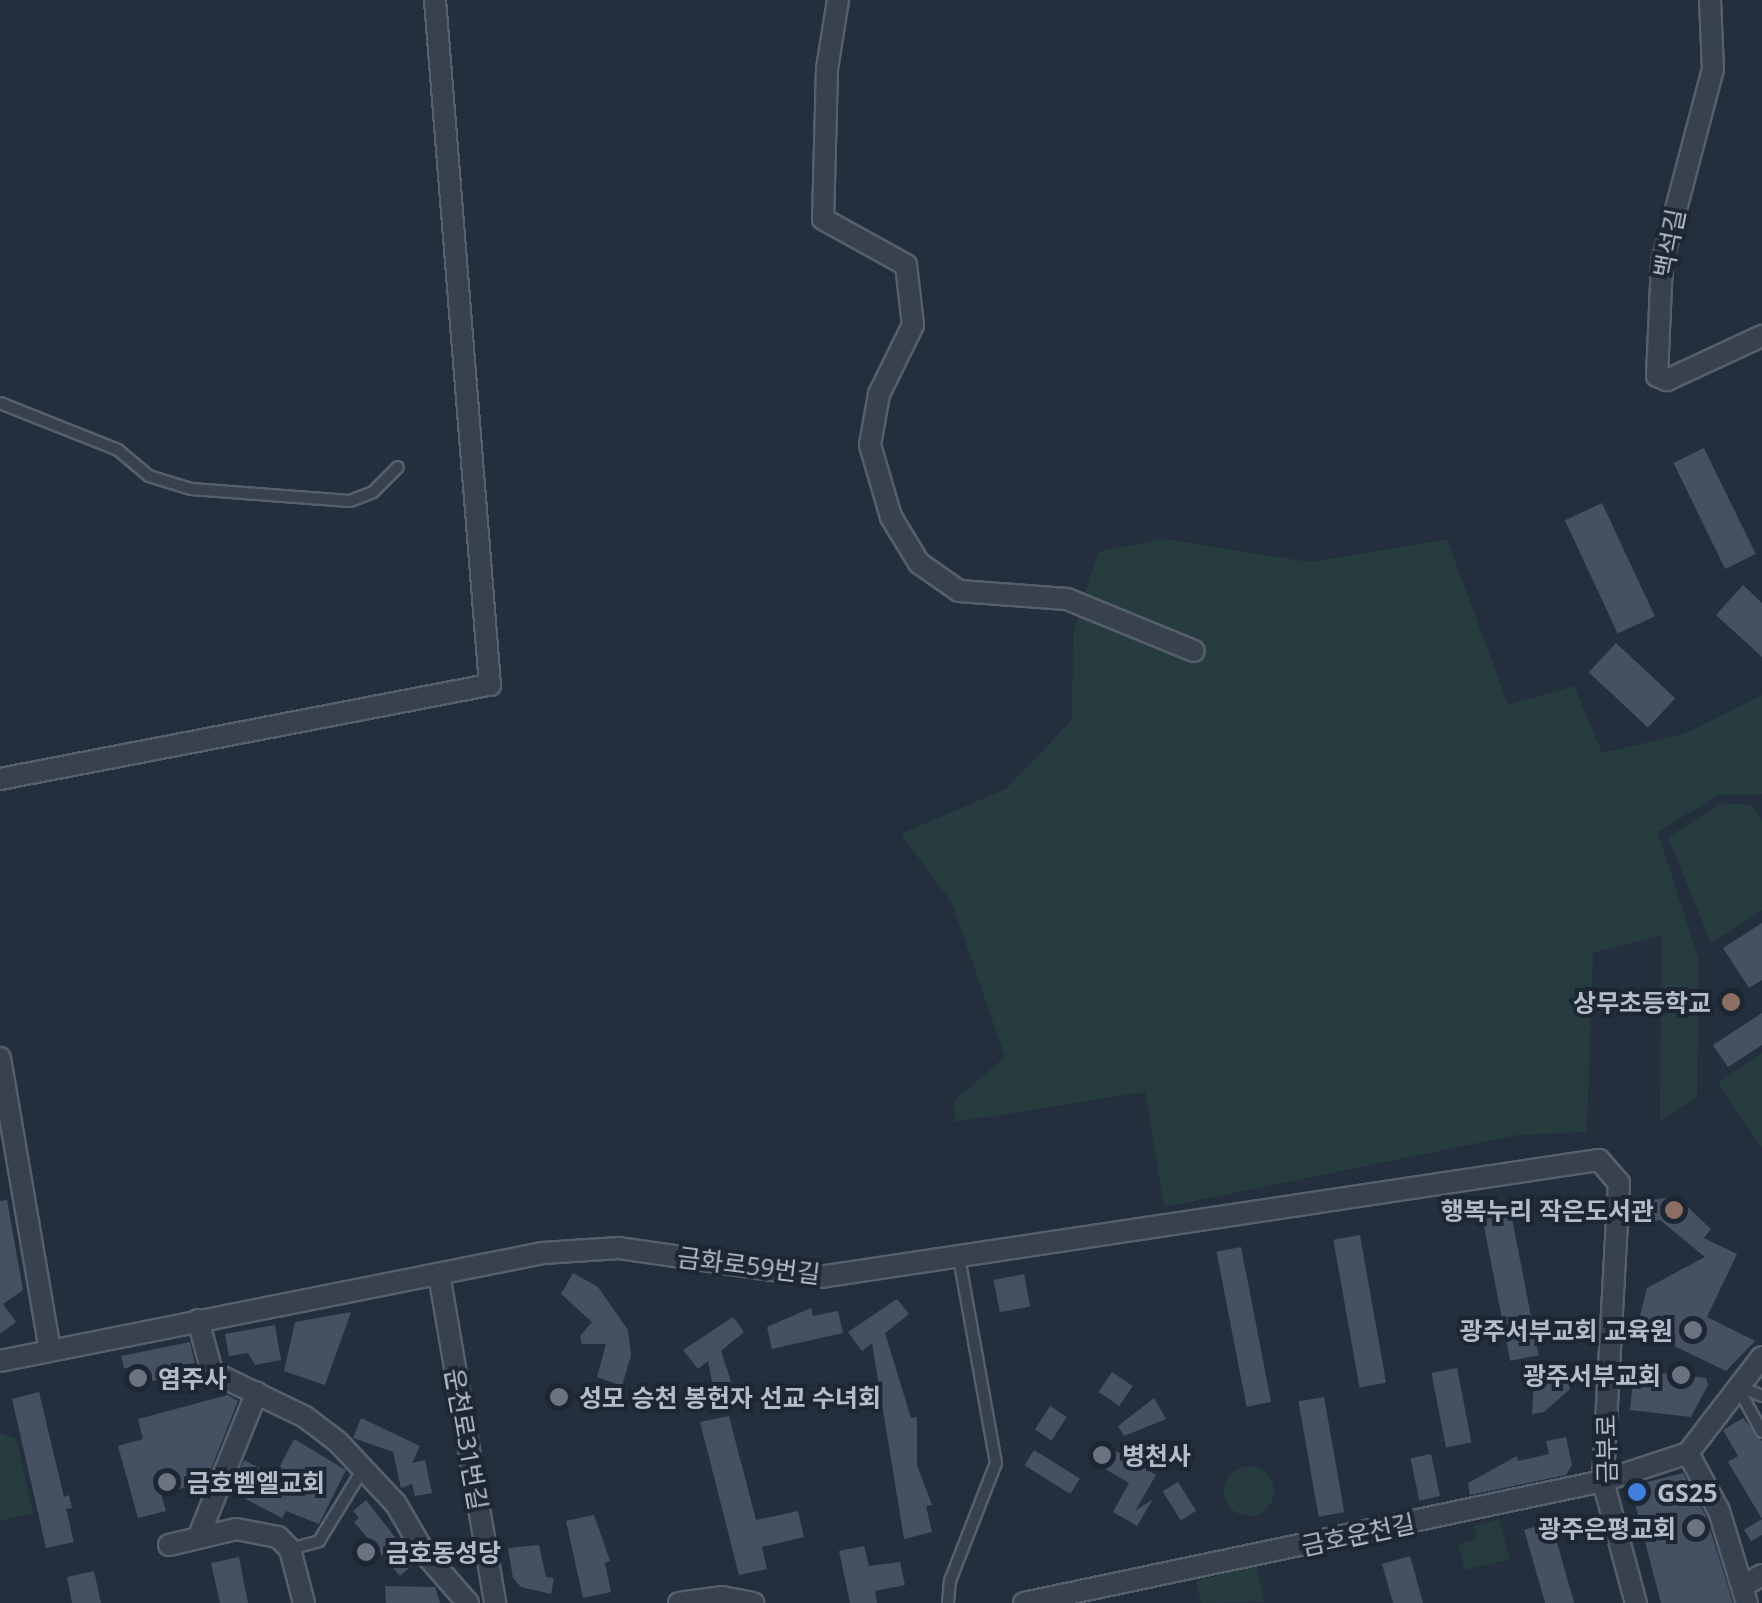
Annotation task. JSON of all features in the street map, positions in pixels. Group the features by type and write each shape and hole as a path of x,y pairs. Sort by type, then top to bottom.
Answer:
{"street":[{"path":"0,780 490,685 434,0"},
{"path":"838,0 826,69 823,218 898,256 906,265 913,326 879,394 870,444 891,517 919,562 959,592 1067,599 1194,650"},
{"name":"백석길","path":"1710,0 1714,69 1662,262 1656,376 1667,380 1762,336"},
{"path":"0,1058 8,1158 50,1350"},
{"name":"금화로59번길","path":"0,1361 578,1249 619,1248 820,1277 1579,1162 1598,1160 1616,1173"},
{"name":"금부로","path":"1616,1173 1603,1481 1636,1603"},
{"name":"운천로31번길","path":"440,1274 495,1603"},
{"path":"198,1320 212,1372 305,1417 364,1468 468,1603"},
{"path":"1751,1588 1719,1510 1688,1453 1762,1357"},
{"path":"198,1538 256,1392"},
{"name":"금호운천길","path":"1024,1603 1064,1599 1603,1481 1688,1453"},
{"path":"169,1545 247,1529 278,1538 290,1549 304,1603"},
{"path":"678,1603 722,1597 753,1603"}],"lane":[{"path":"0,403 118,450 150,476 191,488 350,501 373,492 398,467"},
{"path":"948,1603 950,1581 996,1463 959,1257"},
{"path":"1736,1386 1762,1396"},
{"path":"1736,1386 1762,1432"},
{"path":"290,1549 318,1541 364,1468"}],"green space":[{"path":"1164,539 1309,562 1447,539 1508,705 1574,686 1602,753 1684,734 1762,695 1762,794 1718,795 1658,832 1699,961 1697,1098 1660,1121 1661,935 1593,953 1587,1132 1518,1135 1164,1207 1145,1092 955,1122 954,1101 1005,1057 952,903 901,834 1006,789 1072,720 1073,634 1098,552"},
{"path":"1722,803 1752,805 1762,820 1762,910 1711,943 1668,837"},
{"path":"1762,1053 1762,1148 1718,1083"},
{"path":"0,1433 16,1438 33,1513 0,1521"},
{"path":"1249,1466 1267,1473 1274,1491 1267,1509 1249,1516 1231,1509 1224,1491 1231,1473"},
{"path":"1499,1519 1510,1559 1465,1570 1458,1544 1477,1539 1474,1526"},
{"path":"1256,1566 1265,1602 1201,1603 1196,1581"}],"building":[{"path":"1704,448 1756,554 1725,569 1673,463"},
{"path":"1602,503 1655,616 1618,634 1565,520"},
{"path":"1743,585 1762,603 1762,657 1716,615"},
{"path":"1616,643 1675,698 1648,727 1589,672"},
{"path":"1762,923 1762,980 1749,988 1723,948"},
{"path":"1762,1013 1762,1045 1728,1067 1713,1045"},
{"path":"1676,1196 1711,1229 1704,1238 1737,1254 1707,1317 1755,1341 1726,1371 1637,1328 1647,1288 1705,1257 1660,1220 1645,1223 1641,1202"},
{"path":"7,1200 23,1290 3,1304 16,1322 0,1334 0,1201"},
{"path":"1510,1208 1539,1355 1510,1361 1482,1214"},
{"path":"1360,1235 1386,1383 1359,1387 1333,1240"},
{"path":"1241,1247 1271,1402 1247,1407 1216,1252"},
{"path":"573,1273 598,1287 628,1330 631,1355 622,1386 597,1377 606,1344 582,1344 580,1336 592,1322 561,1294"},
{"path":"1024,1274 1030,1306 1000,1312 994,1280"},
{"path":"897,1299 909,1314 885,1333 911,1418 917,1417 917,1465 932,1505 926,1506 932,1532 904,1539 872,1343 862,1351 848,1332"},
{"path":"811,1308 813,1316 838,1311 843,1333 772,1349 767,1327"},
{"path":"351,1312 325,1385 284,1371 295,1322"},
{"path":"733,1317 744,1332 721,1351 736,1397 716,1402 708,1361 698,1369 683,1350"},
{"path":"275,1325 281,1360 255,1365 248,1353 229,1356 225,1334"},
{"path":"190,1342 195,1363 171,1367 173,1377 147,1382 145,1370 124,1368 121,1356"},
{"path":"1457,1368 1472,1443 1446,1448 1431,1373"},
{"path":"1634,1370 1706,1378 1708,1385 1691,1417 1630,1410"},
{"path":"1112,1372 1133,1386 1119,1406 1099,1392"},
{"path":"1567,1377 1570,1389 1544,1412 1532,1414 1534,1382"},
{"path":"39,1392 64,1497 69,1495 72,1508 66,1509 74,1542 46,1548 12,1399"},
{"path":"228,1395 238,1401 206,1482 161,1494 166,1511 138,1518 118,1446 143,1439 138,1419"},
{"path":"1324,1397 1344,1512 1319,1517 1298,1402"},
{"path":"1154,1398 1166,1419 1124,1436 1118,1426"},
{"path":"1050,1406 1067,1417 1052,1440 1035,1429"},
{"path":"729,1416 756,1520 798,1511 804,1537 762,1547 767,1569 739,1575 700,1422"},
{"path":"361,1418 420,1446 412,1463 425,1460 432,1493 415,1496 412,1484 401,1488 393,1452 353,1438"},
{"path":"1743,1418 1762,1441 1762,1519 1728,1462 1738,1456 1723,1430"},
{"path":"1566,1437 1572,1465 1566,1475 1470,1495 1468,1483 1517,1456 1518,1461 1549,1454 1546,1441"},
{"path":"294,1439 346,1470 319,1524 286,1511 282,1518 232,1492 244,1460 275,1476"},
{"path":"1111,1448 1156,1475 1135,1511 1153,1499 1137,1526 1113,1512 1129,1483 1100,1466"},
{"path":"1034,1450 1080,1479 1070,1494 1024,1465"},
{"path":"1431,1454 1440,1496 1419,1500 1410,1458"},
{"path":"1683,1473 1706,1516 1733,1603 1661,1603 1632,1492 1636,1485"},
{"path":"1178,1482 1196,1511 1181,1520 1163,1492"},
{"path":"366,1500 415,1563 400,1576 354,1522 359,1518 353,1511"},
{"path":"594,1515 610,1561 605,1563 611,1592 583,1598 566,1521"},
{"path":"1762,1519 1762,1535 1751,1541 1744,1530"},
{"path":"1551,1522 1574,1603 1545,1603 1524,1530"},
{"path":"539,1545 546,1577 554,1578 551,1594 521,1587 513,1578 508,1548"},
{"path":"864,1546 869,1566 900,1562 905,1585 875,1591 877,1603 850,1603 839,1551"},
{"path":"1410,1556 1423,1603 1393,1603 1382,1564"},
{"path":"239,1557 248,1603 220,1603 211,1563"},
{"path":"94,1571 101,1603 72,1603 67,1577"},
{"path":"385,1586 435,1587 440,1603 386,1603"}],"place":[{"name":"상무초등학교","path":"1731,1002"},
{"name":"행복누리 작은도서관","path":"1674,1210"},
{"name":"광주서부교회 교육원","path":"1693,1330"},
{"name":"광주서부교회","path":"1681,1375"},
{"name":"염주사","path":"138,1378"},
{"name":"성모 승천 봉헌자 선교 수녀회","path":"559,1397"},
{"name":"병천사","path":"1102,1455"},
{"name":"금호벧엘교회","path":"167,1482"},
{"name":"GS25","path":"1637,1492"},
{"name":"광주은평교회","path":"1696,1528"},
{"name":"금호동성당","path":"366,1552"}]}
